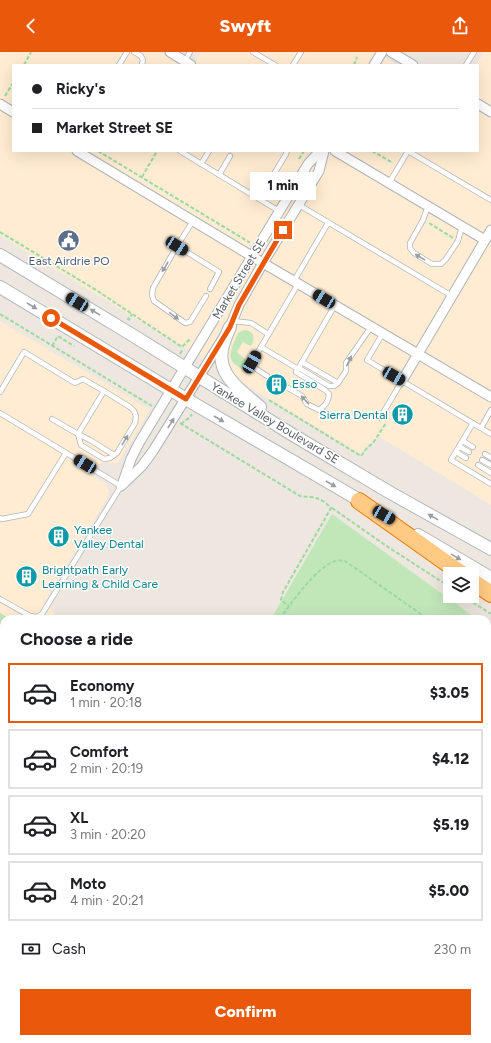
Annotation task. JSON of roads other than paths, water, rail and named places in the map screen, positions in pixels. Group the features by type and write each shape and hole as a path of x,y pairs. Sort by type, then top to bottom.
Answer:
{"highway":[{"path":"359,500 452,567"},
{"path":"479,586 491,594"}],"main road":[{"name":"Yankee Valley Boulevard SE","path":"0,255 293,435 389,492 491,549"},
{"name":"Yankee Valley Boulevard SE","path":"0,287 186,399 491,578"},
{"path":"231,324 224,342 221,359 227,376 235,386 293,435"}],"street":[{"path":"170,52 188,63"},
{"path":"375,64 382,52"},
{"path":"391,52 411,64"},
{"path":"0,104 12,111"},
{"path":"479,105 491,112"},
{"path":"79,152 263,263 491,397"},
{"name":"Market Street SE","path":"121,486 131,459 171,390 308,164 319,152"},
{"name":"Market Street SE","path":"121,486 142,466 186,399 231,324 239,305 263,263 319,171 324,152"},
{"path":"337,152 485,240"},
{"path":"402,381 491,230"}],"lane":[{"path":"120,64 127,52"},
{"path":"134,52 141,56 143,60 142,64"},
{"path":"188,63 190,52"},
{"path":"253,52 273,64"},
{"path":"294,64 301,52"},
{"path":"467,64 474,52"},
{"path":"182,152 279,211"},
{"path":"201,164 207,152"},
{"path":"389,183 407,152"},
{"path":"410,152 491,200"},
{"path":"259,199 287,153"},
{"path":"219,175 230,156"},
{"path":"299,205 452,296"},
{"path":"428,206 423,220 410,242 410,248 414,253 432,264 441,264 446,259 458,241 462,226"},
{"path":"193,221 153,288 152,295 154,301 185,324 190,322 206,296"},
{"path":"268,376 255,368 252,362 328,223"},
{"path":"177,246 219,272 210,289"},
{"path":"288,388 302,396 307,404 319,410 329,398 329,394 325,390 296,372 335,305"},
{"path":"231,324 251,323 268,334"},
{"path":"261,347 329,386 334,386 338,383 346,371 346,363 371,327"},
{"path":"382,333 367,360 491,434"},
{"path":"0,392 24,352 74,383 84,379 130,407 136,416 135,423 117,453 110,458 104,458 81,445 78,434 104,392"},
{"path":"302,362 338,383"},
{"path":"380,418 402,381"},
{"path":"480,428 491,410"},
{"path":"0,413 121,486 40,615"},
{"path":"52,419 114,455"},
{"path":"473,423 451,460 491,484"},
{"path":"463,441 473,447"},
{"path":"460,447 469,452"},
{"path":"456,452 466,458"},
{"path":"0,518 2,519 28,514 66,453"},
{"path":"485,454 491,458"},
{"path":"482,460 491,465"},
{"path":"478,465 491,473"},
{"path":"0,599 28,615"}],"place":[{"name":"East Airdrie PO","path":"69,240"},
{"name":"Esso","path":"276,384"},
{"name":"Sierra Dental","path":"403,415"},
{"name":"Yankee Valley Dental","path":"58,537"},
{"name":"Brightpath Early Learning & Child Care","path":"27,577"}]}
